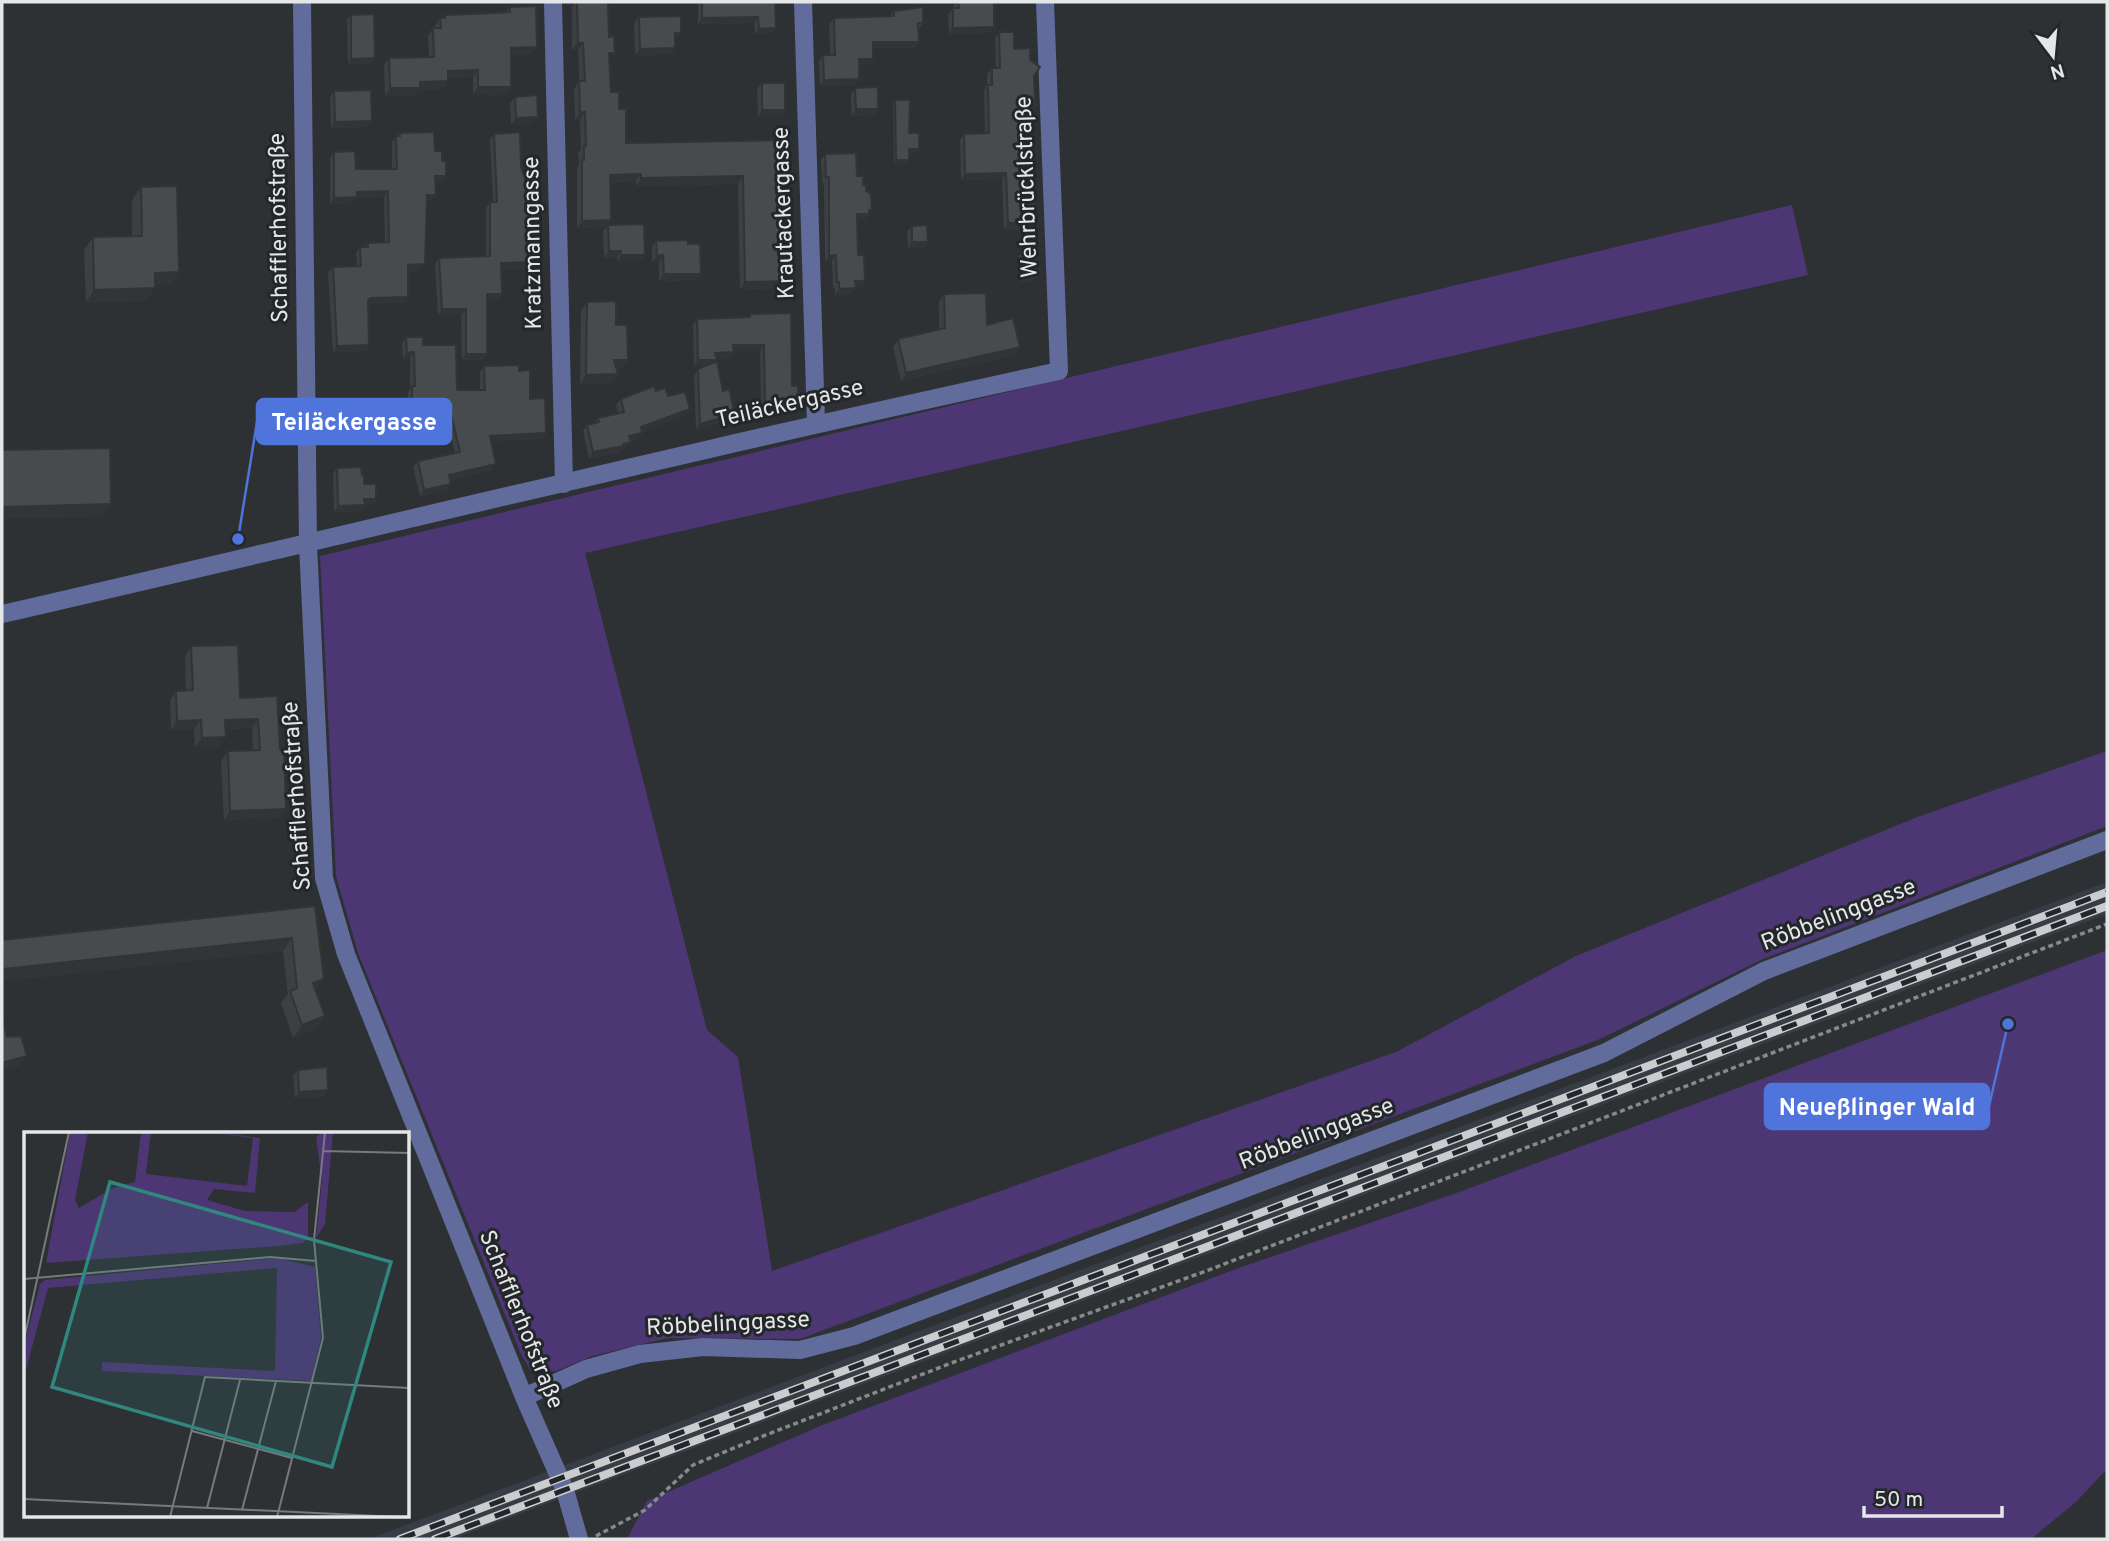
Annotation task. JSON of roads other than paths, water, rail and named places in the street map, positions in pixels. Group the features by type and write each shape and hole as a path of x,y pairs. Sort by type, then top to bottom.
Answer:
{"street":[{"name":"Schafflerhofstraße","path":"302,2 308,545 324,878 346,954 524,1398 565,1490 579,1539"},
{"name":"Kratzmanngasse","path":"553,2 564,484"},
{"name":"Krautackergasse","path":"803,2 816,423"},
{"name":"Wehrbrücklstraße","path":"1045,2 1059,371"},
{"name":"Teiläckergasse","path":"2,614 308,545 816,423 1059,371"},
{"name":"Röbbelinggasse","path":"524,1398 586,1369 640,1354 703,1347 800,1350 854,1336 1604,1053 1764,971 2107,840"}],"railway":[{"path":"400,1539 2107,892"},
{"path":"435,1539 2107,906"}],"place":[{"name":"Teiläckergasse","path":"238,539"},
{"name":"Neueßlinger Wald","path":"2008,1024"}]}
